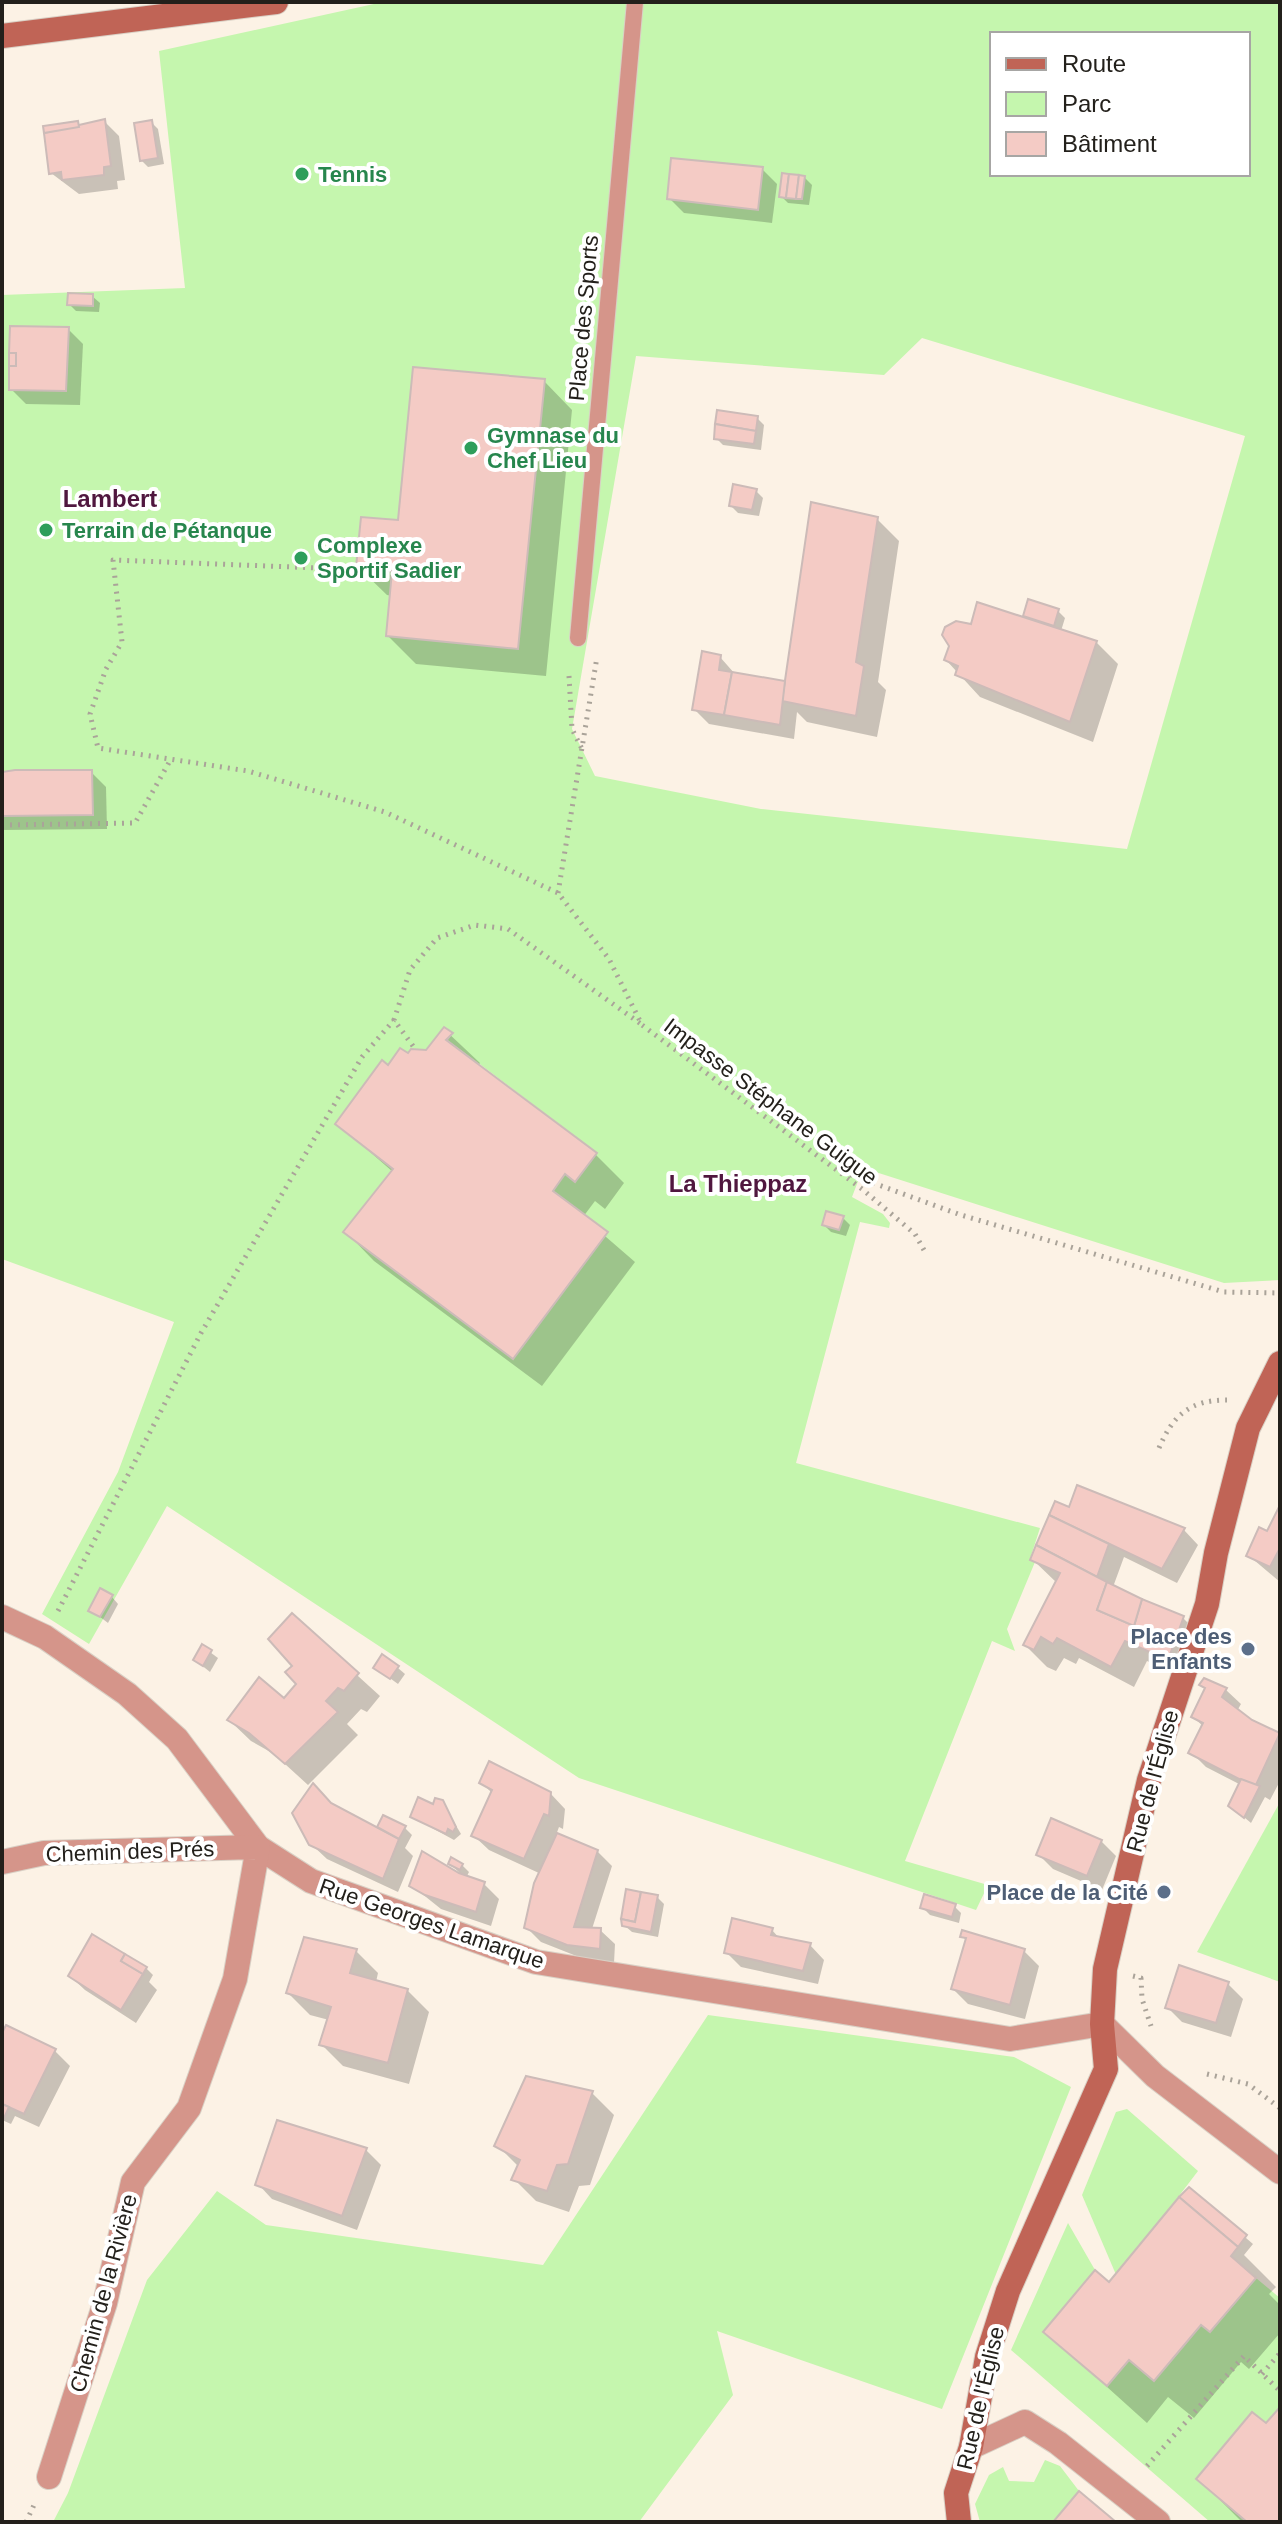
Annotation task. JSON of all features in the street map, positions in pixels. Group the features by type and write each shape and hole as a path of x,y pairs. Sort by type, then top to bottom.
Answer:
{"street":[{"path":"2,36 276,2"},
{"name":"Rue de l'Église","path":"959,2522 956,2493 971,2447 987,2357 1008,2291 1106,2069 1102,2024 1105,1969 1155,1756 1207,1604 1216,1553 1248,1428 1280,1363"},
{"name":"Rue Georges Lamarque","path":"2,1617 45,1637 127,1694 177,1739 258,1847 311,1881 536,1962 1010,2039 1102,2024"},
{"name":"Chemin des Prés","path":"2,1862 44,1853 258,1847"},
{"name":"Chemin de la Rivière","path":"49,2477 105,2303 133,2182 189,2108 235,1979 258,1847"},
{"path":"1102,2024 1155,2076 1280,2172"},
{"path":"971,2447 1025,2422 1058,2443 1158,2522"}],"lane":[{"name":"Place des Sports","path":"578,638 635,2"}],"path":[{"name":"Impasse Stéphane Guigue","path":"345,569 113,560 122,642 106,669 90,714 98,748 248,771 385,812 558,893 609,959 642,1025 835,1169 915,1234 925,1252"},
{"path":"558,893 599,646"},
{"path":"569,676 572,729 583,751"},
{"path":"2,825 135,823 171,758"},
{"path":"45,1637 201,1333 362,1057 394,1020 410,970 437,938 475,925 508,929 642,1025"},
{"path":"394,1020 413,1046"},
{"path":"835,1169 961,1215 1224,1292 1280,1293"},
{"path":"1159,1448 1169,1425 1188,1407 1203,1401 1260,1402"},
{"path":"1105,1969 1141,1978 1142,1999 1151,2028"},
{"path":"1205,2073 1248,2084 1280,2108"},
{"path":"1262,2374 1280,2353"},
{"path":"1147,2466 1244,2356 1280,2391"}],"green space":[{"path":"383,2 1280,2 1280,1280 1224,1283 863,1168 852,1197 883,1214 890,1223 889,1228 860,1222 796,1463 1040,1528 1030,1559 1035,1562 1007,1629 1015,1651 992,1641 905,1861 988,1885 976,1910 579,1778 167,1506 89,1644 42,1614 118,1472 174,1322 2,1259 2,295 185,288 159,51","holes":["922,338 1245,436 1127,849 761,809 595,776 572,729 636,356 884,375","445,1027 453,1033 448,1040 597,1153 565,1174 553,1191 513,1359 343,1232 393,1169 382,1061 388,1065 400,1048 408,1053 411,1049 426,1050"]},
{"path":"1280,1802 1280,1982 1197,1952"},
{"path":"708,2015 1014,2057 1071,2087 942,2409 717,2331 733,2395 639,2522 53,2522 68,2493 147,2280 217,2191 266,2225 543,2265"},
{"path":"1127,2109 1198,2171 1117,2277 1082,2195 1116,2112"},
{"path":"1068,2223 1095,2270 1129,2360 1153,2381 1201,2325 1256,2278 1280,2298 1280,2406 1266,2423 1252,2413 1196,2479 1246,2522 1210,2522 1011,2350"},
{"path":"1045,2460 1060,2466 1079,2491 1053,2522 980,2522 975,2504 989,2475 1003,2467 1009,2481 1034,2482"}],"building":[{"path":"105,119 111,166 104,167 104,175 62,180 61,172 49,174 44,133"},
{"path":"152,120 158,158 140,161 134,123"},
{"path":"78,121 79,127 44,133 43,126"},
{"path":"671,158 763,167 758,210 667,199"},
{"path":"782,173 789,174 786,198 779,197"},
{"path":"789,174 799,175 796,199 786,198"},
{"path":"799,175 805,176 802,199 796,199"},
{"path":"68,293 93,294 93,306 67,305"},
{"path":"10,326 69,327 66,391 9,390 9,366 16,366 16,353 9,353"},
{"path":"9,353 16,353 16,366 9,366"},
{"name":"Gymnase du Chef Lieu","path":"413,367 545,379 518,649 386,636 392,571 356,567 361,517 398,520"},
{"path":"717,410 758,416 756,431 715,424"},
{"path":"715,424 756,431 754,444 714,439"},
{"path":"733,484 757,489 752,510 729,506"},
{"path":"811,502 878,517 856,662 864,666 856,716 782,701"},
{"path":"1028,599 1059,609 1054,626 1023,616"},
{"path":"977,602 1097,641 1070,722 955,675 958,666 944,660 949,646 942,635 945,627 956,621 971,624"},
{"path":"702,651 721,655 719,670 732,672 724,715 692,710"},
{"path":"732,672 785,681 780,725 724,715"},
{"path":"92,770 93,815 2,816 2,772"},
{"path":"444,1027 453,1033 446,1040 597,1153 575,1182 565,1174 553,1191 608,1232 513,1359 343,1232 393,1169 335,1124 382,1060 388,1065 400,1048 408,1053 411,1049 426,1050"},
{"path":"826,1211 844,1216 839,1230 822,1225"},
{"path":"1077,1485 1185,1528 1162,1569 1049,1515 1055,1501 1069,1507"},
{"path":"1280,1505 1280,1548 1270,1567 1246,1556 1259,1527 1267,1531"},
{"path":"1049,1515 1109,1544 1097,1577 1036,1545"},
{"path":"1036,1545 1107,1582 1097,1610 1134,1626 1142,1599 1184,1616 1168,1660 1125,1641 1111,1667 1057,1638 1053,1644 1041,1637 1034,1650 1023,1645 1060,1573 1030,1560"},
{"path":"1107,1582 1142,1599 1134,1626 1097,1610"},
{"path":"100,1588 113,1595 100,1617 88,1611"},
{"path":"292,1613 359,1673 344,1691 338,1688 326,1701 338,1712 285,1764 249,1733 227,1720 259,1677 284,1698 296,1684 285,1672 292,1666 268,1639"},
{"path":"202,1644 212,1650 203,1666 193,1660"},
{"path":"382,1654 399,1666 390,1679 373,1668"},
{"path":"1204,1678 1227,1688 1222,1697 1252,1720 1280,1733 1255,1787 1188,1753 1203,1723 1191,1717 1205,1688 1199,1685"},
{"path":"489,1761 551,1792 549,1816 544,1814 524,1859 471,1836 492,1790 479,1783"},
{"path":"1241,1779 1260,1786 1244,1818 1228,1806"},
{"path":"313,1783 331,1803 399,1839 383,1879 309,1845 292,1813"},
{"path":"418,1797 433,1804 435,1798 443,1800 456,1827 453,1832 448,1829 446,1834 410,1817"},
{"path":"383,1815 406,1826 399,1839 377,1827"},
{"path":"1051,1818 1102,1840 1087,1876 1036,1855"},
{"path":"557,1833 598,1850 574,1927 601,1928 600,1949 567,1945 524,1928 534,1883"},
{"path":"422,1851 459,1873 485,1882 476,1912 425,1895 409,1886"},
{"path":"451,1857 463,1864 460,1870 448,1864"},
{"path":"626,1889 641,1892 635,1922 621,1919"},
{"path":"641,1892 658,1895 651,1932 622,1926 621,1919 635,1922"},
{"path":"924,1894 956,1904 952,1917 920,1908"},
{"path":"732,1918 773,1928 771,1935 811,1943 803,1971 724,1953"},
{"path":"962,1930 1025,1949 1010,2005 951,1989 966,1938 960,1937"},
{"path":"92,1934 125,1954 121,1961 143,1974 121,2010 68,1976"},
{"path":"304,1937 357,1949 350,1973 408,1989 388,2063 319,2045 331,2007 286,1993"},
{"path":"125,1954 147,1967 143,1974 121,1961"},
{"path":"1179,1965 1229,1982 1216,2023 1165,2008"},
{"path":"6,2025 56,2049 24,2114 2,2104 2,2033"},
{"path":"526,2076 593,2091 568,2164 557,2165 547,2191 511,2180 520,2160 494,2146"},
{"path":"2,2104 9,2107 4,2118 2,2117"},
{"path":"277,2120 367,2148 342,2216 255,2185"},
{"path":"1189,2187 1247,2235 1238,2247 1179,2197"},
{"path":"1179,2197 1238,2247 1231,2256 1256,2278 1210,2332 1201,2325 1154,2381 1129,2360 1107,2386 1043,2332 1095,2270 1109,2282"},
{"path":"1280,2407 1280,2522 1247,2522 1196,2479 1252,2412 1266,2423"},
{"path":"1079,2491 1116,2522 1053,2522"}],"place":[{"name":"Tennis","path":"302,174"},
{"name":"Gymnase du Chef Lieu","path":"471,448"},
{"name":"Terrain de Pétanque","path":"46,530"},
{"name":"Complexe Sportif Sadier","path":"301,558"},
{"name":"Place des Enfants","path":"1248,1649"},
{"name":"Place de la Cité","path":"1164,1892"}],"district":[{"name":"Lambert","path":"110,499"},
{"name":"La Thieppaz","path":"738,1184"}]}
